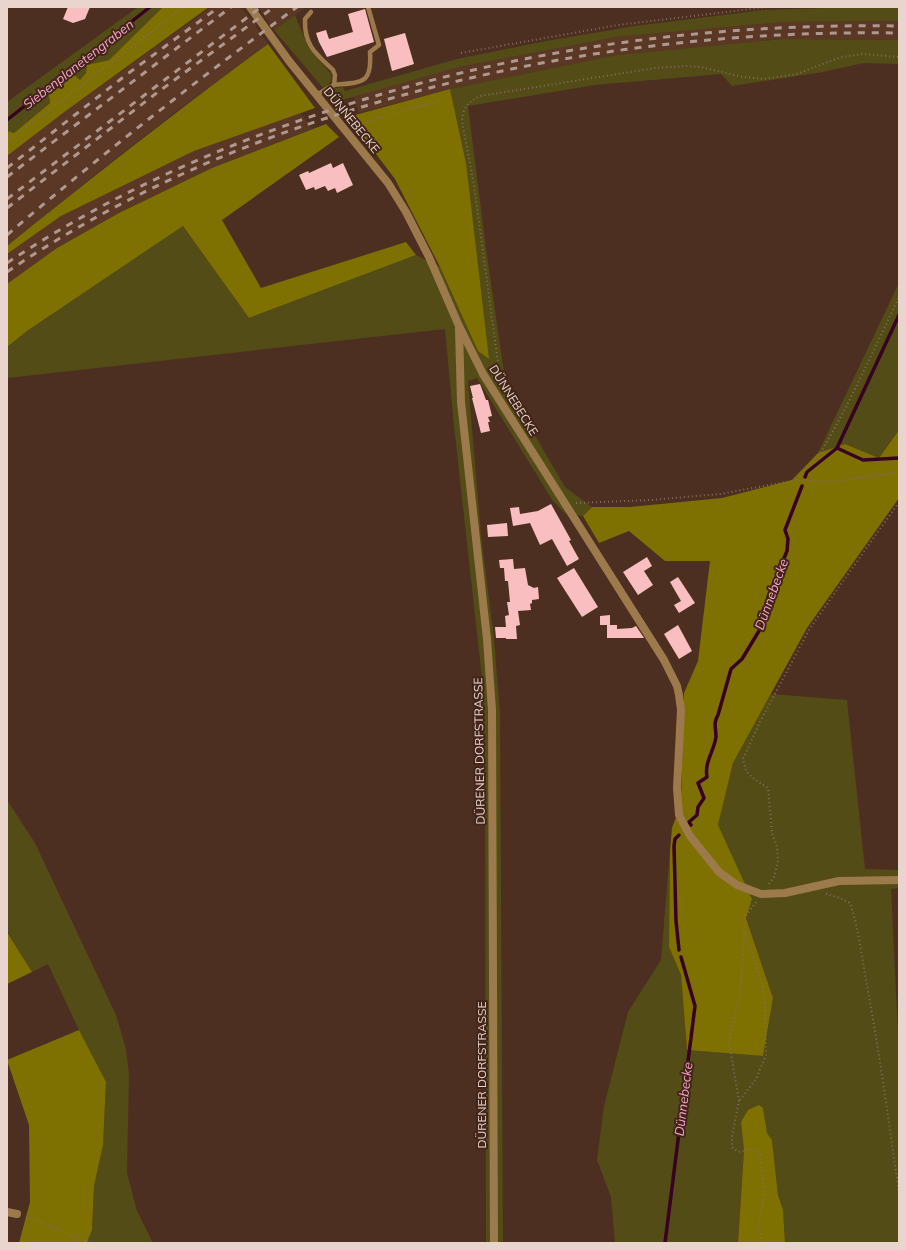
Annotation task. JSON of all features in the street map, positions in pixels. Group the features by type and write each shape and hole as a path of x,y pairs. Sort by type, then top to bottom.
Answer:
{"street":[{"name":"DÜNNEBECKE","path":"250,7 289,61 388,183 406,212 429,257 459,326 488,381 657,647 677,686 679,695 680,710 677,788 679,815 690,836 719,872 737,885 761,894 785,893 839,881 899,880"},
{"name":"DÜRENER DORFSTRASSE","path":"459,326 461,402 487,639 492,710 494,1243"},
{"path":"7,1212 17,1214"}],"lane":[{"path":"316,95 334,86 361,81 367,76 371,67 370,52 379,45 368,7"},
{"path":"311,12 305,18 304,29 310,48 333,70 335,75 334,86"}],"path":[{"path":"7,142 184,7"},
{"path":"461,53 618,25 768,7"},
{"path":"488,381 498,372 498,363 474,184 462,121 462,114 466,105 471,100 480,96 655,68 687,66 701,67 743,78 764,79 797,74 841,57 863,54 899,57"},
{"path":"355,131 372,120 442,100"},
{"path":"797,480 802,472 823,449 855,388 899,297"},
{"path":"565,504 720,494 797,480 834,482 899,472"},
{"path":"762,1243 758,1226 763,1204 764,1191 760,1154 752,1149 738,1152 732,1147 732,1136 739,1101 729,1042 741,988 745,917 774,877 778,861 777,847 772,833 768,788 754,779 746,771 743,759 760,722 810,628 899,502"},
{"path":"813,886 822,893 840,898 850,903 854,915 860,939 876,1034 899,1193"},
{"path":"739,1101 756,1079 766,1055 765,1007 762,984 744,932"},
{"path":"17,1214 91,1243"}],"shaded area":[{"path":"138,7 163,7 109,60 87,65 86,73 80,80 71,72 48,90 50,103 14,133 7,131 7,102"},
{"path":"163,7 209,7 67,110 7,156 7,131 14,133 50,103 48,90 71,72 80,80 86,73 87,65 109,60"},
{"path":"211,7 240,7 256,25 268,44 181,108 7,246 7,156 67,110"},
{"path":"258,7 306,7 274,30"},
{"path":"899,7 899,21 783,22 616,37 459,67 335,102 327,92 335,88 343,87 345,91 457,59 546,41 635,26 764,10"},
{"path":"295,15 308,47 331,74 332,79 328,86 324,89 274,30"},
{"path":"899,21 899,40 783,39 617,55 450,89 359,113 353,96 459,67 616,37 783,22"},
{"path":"783,39 899,40 899,64 864,63 823,72 732,86 721,74 595,85 468,106 486,249 506,386 565,487 592,507 583,516 566,514 553,501 477,378 468,381 481,535 494,639 500,714 503,1243 486,1243 485,786 483,687 454,426 445,329 7,378 7,347 27,331 183,226 249,318 416,255 440,267 478,351 466,163 450,89 617,55"},
{"path":"268,44 315,108 194,151 61,216 7,254 7,246 136,144"},
{"path":"450,89 466,163 489,359 478,351 440,267 395,179 348,117"},
{"path":"301,113 312,129 212,168 119,213 57,248 7,284 7,254 61,216 194,151"},
{"path":"326,124 339,137 222,220 261,288 406,242 416,255 249,318 183,226 27,331 7,347 7,284 57,248 119,213 212,168"},
{"path":"899,283 899,430 879,458 845,444 818,453"},
{"path":"899,430 899,498 807,628 733,763 718,825 752,899 746,918 773,998 763,1056 687,1050 681,975 669,947 670,851 672,828 681,804 684,693 698,661 710,561 665,561 629,531 599,543 583,516 592,507 630,507 722,498 792,480 818,453 845,444 879,458"},
{"path":"771,694 847,700 865,869 899,870 899,888 891,889 899,1054 899,1243 785,1243 783,1210 778,1195 772,1140 767,1133 763,1108 741,1122 744,1149 738,1243 615,1243 611,1197 597,1160 604,1106 628,1012 661,960 670,851 669,947 681,975 687,1050 763,1056 773,998 746,917 752,899 718,825 733,763"},
{"path":"7,800 35,843 116,1015 126,1049 129,1074 127,1173 137,1211 153,1243 87,1243 92,1230 94,1186 103,1145 106,1082 79,1030 48,964 32,972 7,931"},
{"path":"7,932 32,972 7,984"},
{"path":"79,1030 106,1082 103,1145 94,1186 92,1230 87,1243 19,1243 30,1202 29,1125 7,1060"},
{"path":"759,1105 763,1108 767,1133 772,1140 778,1195 783,1210 785,1243 738,1243 744,1150 741,1122 748,1110"}],"building":[{"path":"68,7 90,7 85,19 73,23 63,19"},
{"path":"365,9 374,42 327,57 316,33 326,30 329,39 353,32 348,14"},
{"path":"405,33 414,64 392,71 384,39"},
{"path":"331,163 333,168 343,163 353,185 337,193 335,188 328,191 325,186 315,190 314,187 306,190 299,175 308,171 309,173"},
{"path":"480,384 486,400 488,400 492,416 488,417 490,422 488,422 490,431 481,433 470,386"},
{"path":"551,504 571,540 569,541 579,559 567,566 552,539 540,545 530,523 513,526 510,508 519,507 520,514 538,511"},
{"path":"507,523 508,536 488,537 487,525"},
{"path":"647,557 652,566 644,571 653,585 638,595 623,572"},
{"path":"513,559 514,569 525,568 528,585 534,588 538,587 539,599 532,600 532,603 530,604 531,610 518,611 520,625 516,626 517,639 496,638 495,627 506,627 505,616 509,615 507,602 510,602 508,581 505,581 504,568 500,568 499,560"},
{"path":"574,568 598,607 582,617 557,578"},
{"path":"678,577 695,603 679,613 674,605 681,601 670,582"},
{"path":"610,615 610,625 617,625 617,629 632,628 636,626 644,638 607,638 607,625 600,625 600,616"},
{"path":"678,625 692,651 679,659 664,634"}],"waterway":[{"name":"Siebenplanetengraben","path":"7,120 150,7"},
{"name":"Dünnebecke","path":"805,477 807,472 837,448 899,315"},
{"path":"837,448 863,460 899,458"},
{"name":"Dünnebecke","path":"691,825 689,822 697,815 698,807 704,798 698,783 707,777 706,772 708,762 716,737 716,721 731,669 742,659 762,626 768,597 787,551 788,539 785,530 802,486"},
{"name":"Dünnebecke","path":"679,835 675,839 674,846 676,921 679,950"},
{"name":"Dünnebecke","path":"665,1243 695,1006 681,957"}],"railway":[{"path":"7,168 126,75 219,7"},
{"path":"7,177 231,7"},
{"path":"7,199 261,7"},
{"path":"7,208 154,95 274,7"},
{"path":"7,235 150,118 297,7"},
{"path":"7,263 46,238 124,194 206,156 334,109 403,88 472,70 542,56 613,44 684,35 755,29 827,26 899,26"},
{"path":"7,272 84,224 164,182 248,146 333,116 402,95 542,63 613,51 684,42 755,36 827,33 899,33"}]}
